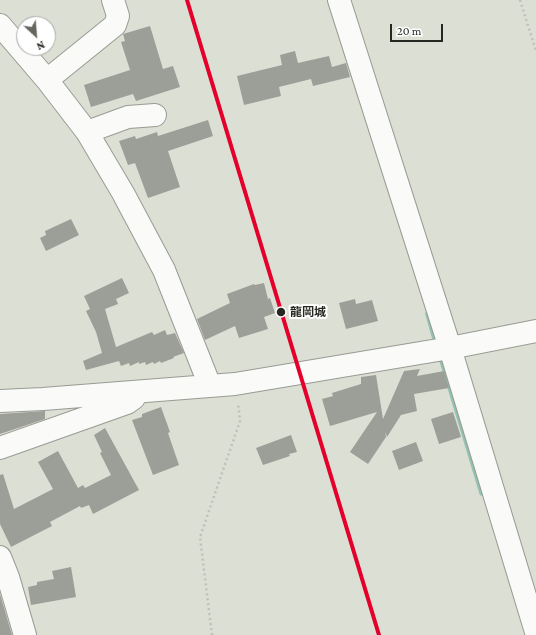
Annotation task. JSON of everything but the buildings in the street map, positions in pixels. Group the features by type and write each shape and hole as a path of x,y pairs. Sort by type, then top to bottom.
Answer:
{"street":[{"path":"47,80 114,25 118,16 113,0"},
{"path":"339,0 450,348 536,632"},
{"path":"0,25 47,80 87,132 123,193 164,270 210,386"},
{"path":"87,132 128,117 155,116"},
{"path":"0,401 235,384 450,348 536,331"},
{"path":"0,448 127,403 134,398 135,392"},
{"path":"0,556 8,577 25,635"}],"path":[{"path":"520,0 536,51"},
{"path":"212,635 200,537 240,421 235,384"}],"waterway":[{"path":"428,314 437,346"},
{"path":"440,354 482,493"}],"transit line":[{"path":"187,0 379,635"}],"place":[{"name":"龍岡城","path":"281,312"}]}
